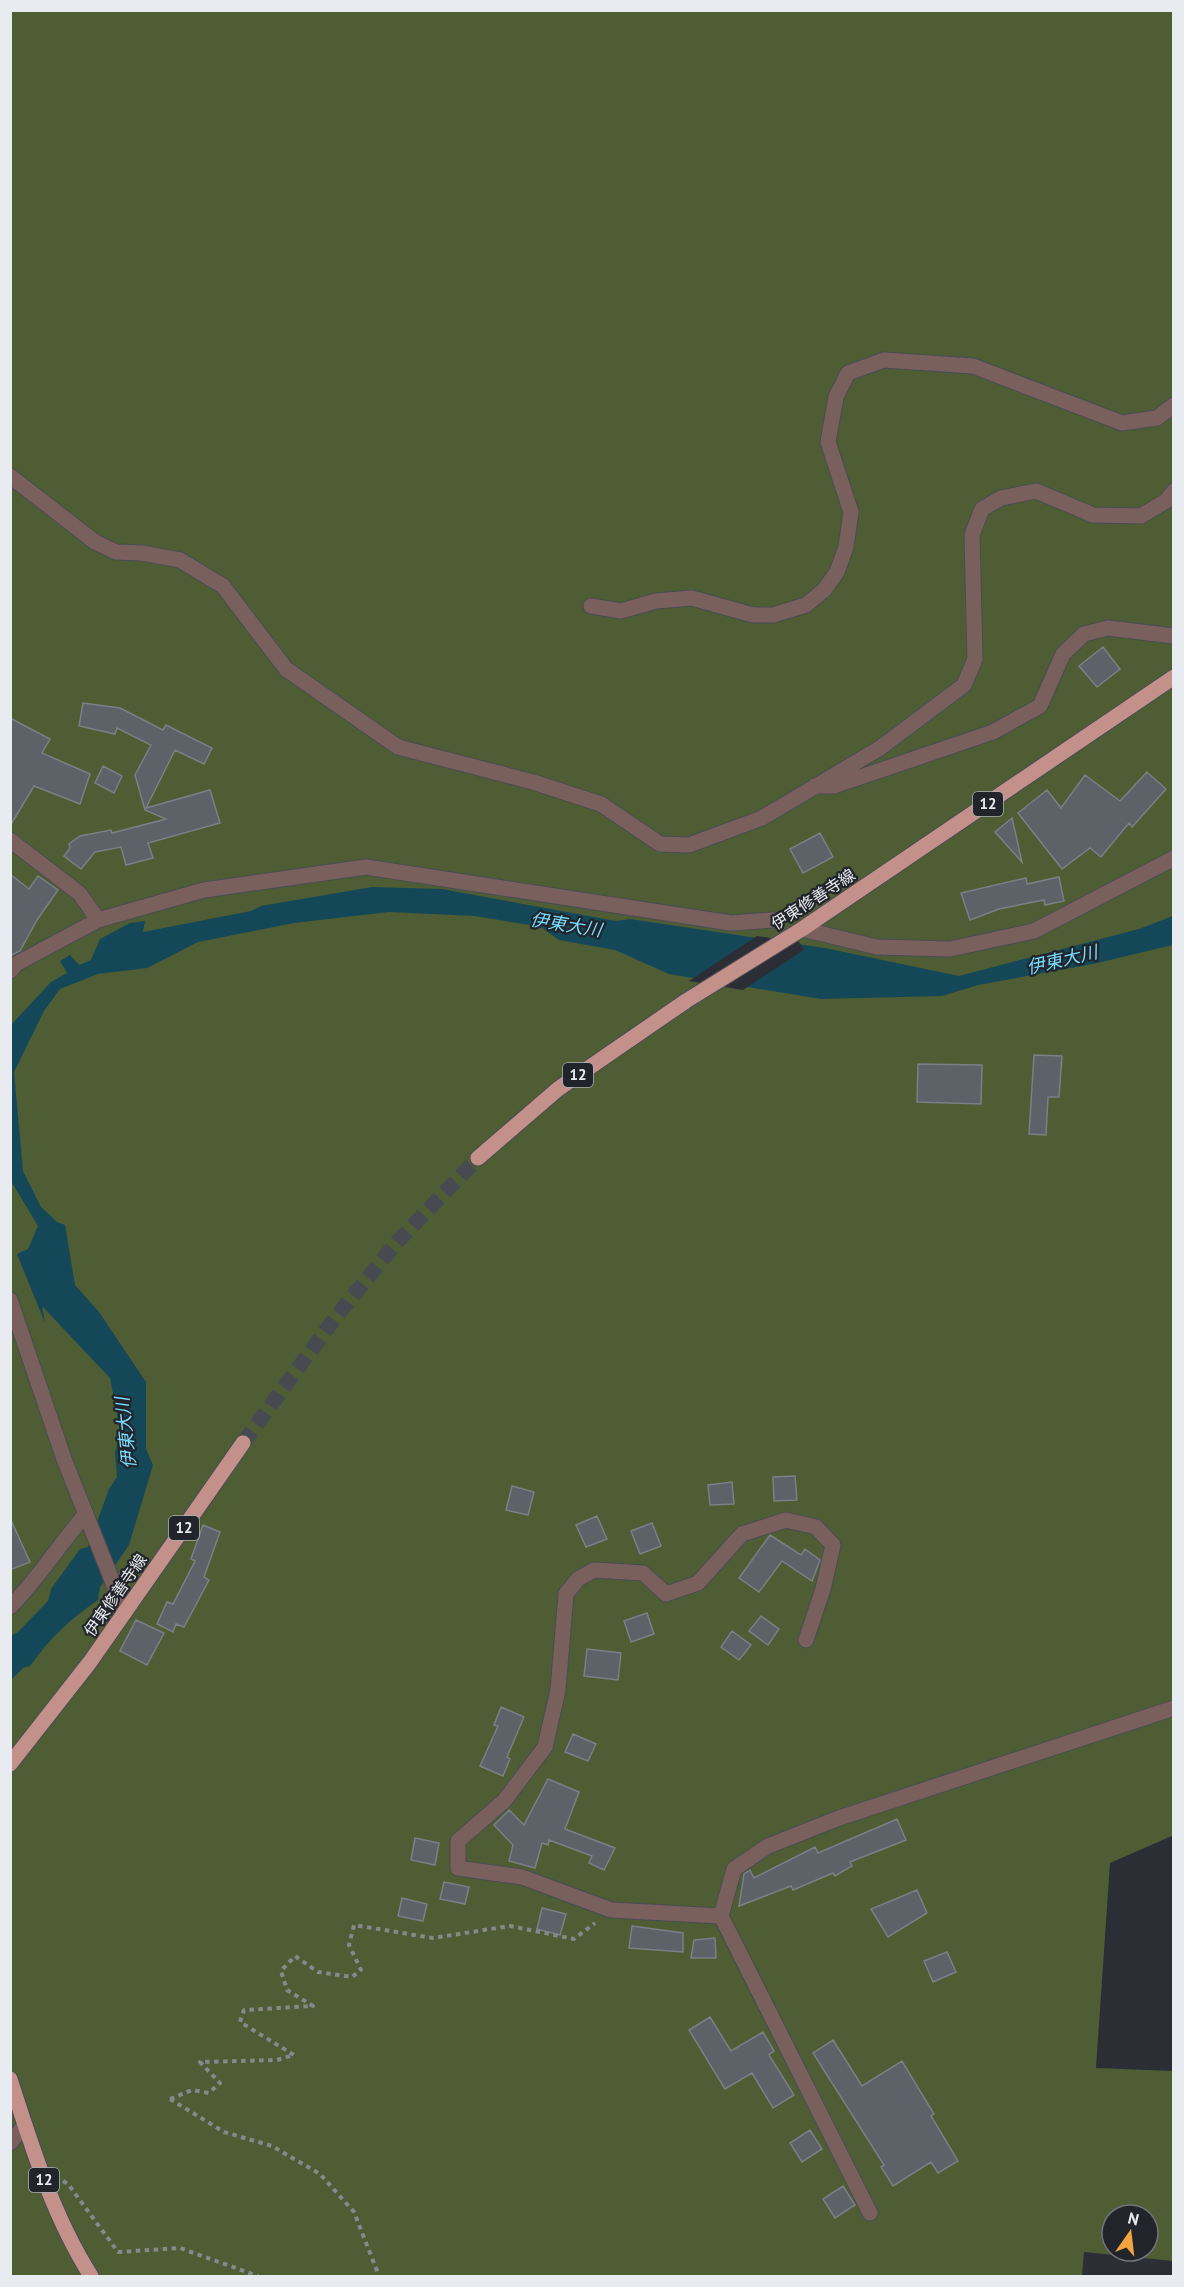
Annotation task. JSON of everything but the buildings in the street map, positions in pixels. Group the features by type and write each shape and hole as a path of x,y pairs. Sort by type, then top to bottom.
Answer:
{"main road":[{"name":"伊東修善寺線","path":"478,1158 558,1089 686,1002 802,930 1173,677"},
{"name":"伊東修善寺線","path":"10,1764 125,1613 243,1443"},
{"name":"12","path":"10,2079 40,2171 74,2250 91,2277"}],"street":[{"path":"591,606 621,611 656,602 692,598 753,615 773,615 806,605 824,590 837,572 846,547 851,512 828,442 836,397 848,373 884,360 973,366 1122,423 1158,418 1173,405"},
{"path":"10,476 95,542 116,552 142,553 180,560 223,586 286,669 398,747 533,782 601,804 660,844 689,845 762,818 880,748 964,685 975,659 972,535 982,510 1001,498 1036,491 1093,515 1141,516 1166,501 1173,491"},
{"path":"813,786 834,786 993,732 1041,706 1063,654 1084,634 1108,628 1173,636"},
{"path":"10,840 80,894 98,920"},
{"path":"802,930 877,947 950,949 1034,931 1173,858"},
{"path":"10,971 16,964 98,920 204,890 366,867 731,923 773,920"},
{"path":"10,1300 85,1515 125,1613"},
{"path":"10,1607 33,1585 56,1550 85,1515"},
{"path":"721,1916 611,1910 522,1877 458,1868 458,1841 504,1801 545,1747 558,1690 566,1594 578,1579 594,1570 643,1573 666,1594 698,1583 742,1534 786,1520 816,1527 833,1545 823,1589 806,1640"},
{"path":"870,2213 721,1916 734,1869 768,1846 840,1818 1173,1708"},
{"path":"10,2143 25,2125"}],"path":[{"path":"379,2277 354,2212 320,2174 272,2145 224,2132 170,2099 192,2090 209,2093 220,2083 200,2062 277,2060 294,2055 240,2022 244,2010 313,2006 287,1990 281,1971 295,1956 318,1972 352,1977 361,1970 349,1946 354,1925 433,1938 510,1926 574,1940 611,1910"},
{"path":"40,2171 68,2184 118,2252 180,2248 258,2277"}],"green space":[{"path":"11,11 1173,11 1174,1835 1110,1863 1096,2068 1173,2071 1173,2261 1160,2260 1160,2203 1100,2203 1100,2254 1084,2252 1082,2276 11,2276"}],"water":[{"name":"伊東大川","path":"372,887 442,889 616,921 630,919 825,948 959,976 1139,929 1173,916 1173,945 1093,964 978,985 942,996 821,999 669,974 615,950 559,940 541,927 475,916 389,912 294,923 198,942 147,968 98,974 60,989 44,1011 14,1072 23,1171 41,1207 57,1222 65,1225 75,1285 99,1312 146,1382 146,1449 153,1465 129,1545 100,1587 98,1600 69,1622 30,1666 23,1668 11,1680 11,1636 18,1632 48,1601 51,1589 80,1549 88,1547 109,1489 117,1477 115,1452 121,1435 110,1378 42,1306 45,1323 17,1254 28,1249 38,1226 11,1181 11,1025 51,982 67,973 60,961 70,955 79,965 91,960 100,939 130,923 145,921 143,932 251,911 261,906"}],"pier":[{"path":"757,936 771,938 777,947 788,940 799,942 804,950 743,990 689,981"}],"tunnel":[{"path":"243,1443 335,1318 397,1242 478,1158"}]}
